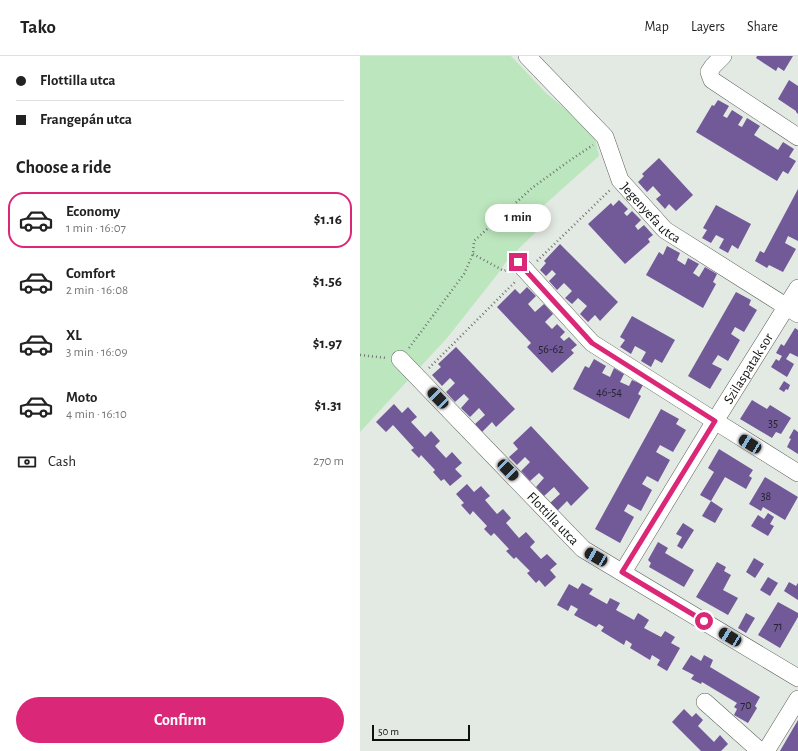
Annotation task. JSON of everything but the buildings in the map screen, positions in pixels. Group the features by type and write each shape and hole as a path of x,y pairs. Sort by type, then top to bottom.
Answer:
{"street":[{"name":"Jegenyefa utca","path":"527,56 605,137 620,180 665,230 792,310"},
{"path":"723,56 709,72 712,80 798,137"},
{"path":"518,262 592,343 798,473"},
{"name":"Szilaspatak sor","path":"622,572 715,421 792,310 798,288"},
{"name":"Flottilla utca","path":"400,359 583,549 798,678"},
{"path":"766,751 798,699"},
{"path":"705,702 760,751"}],"path":[{"path":"360,355 400,359 464,274 473,254 474,241 532,188 605,137"},
{"path":"473,254 504,271 518,262"}],"green space":[{"path":"360,56 511,56 546,93 594,133 599,156 542,207 531,223 538,230 508,259 447,338 360,432"}],"route":[{"path":"518,262 592,343 715,421 622,572 704,621"}]}
